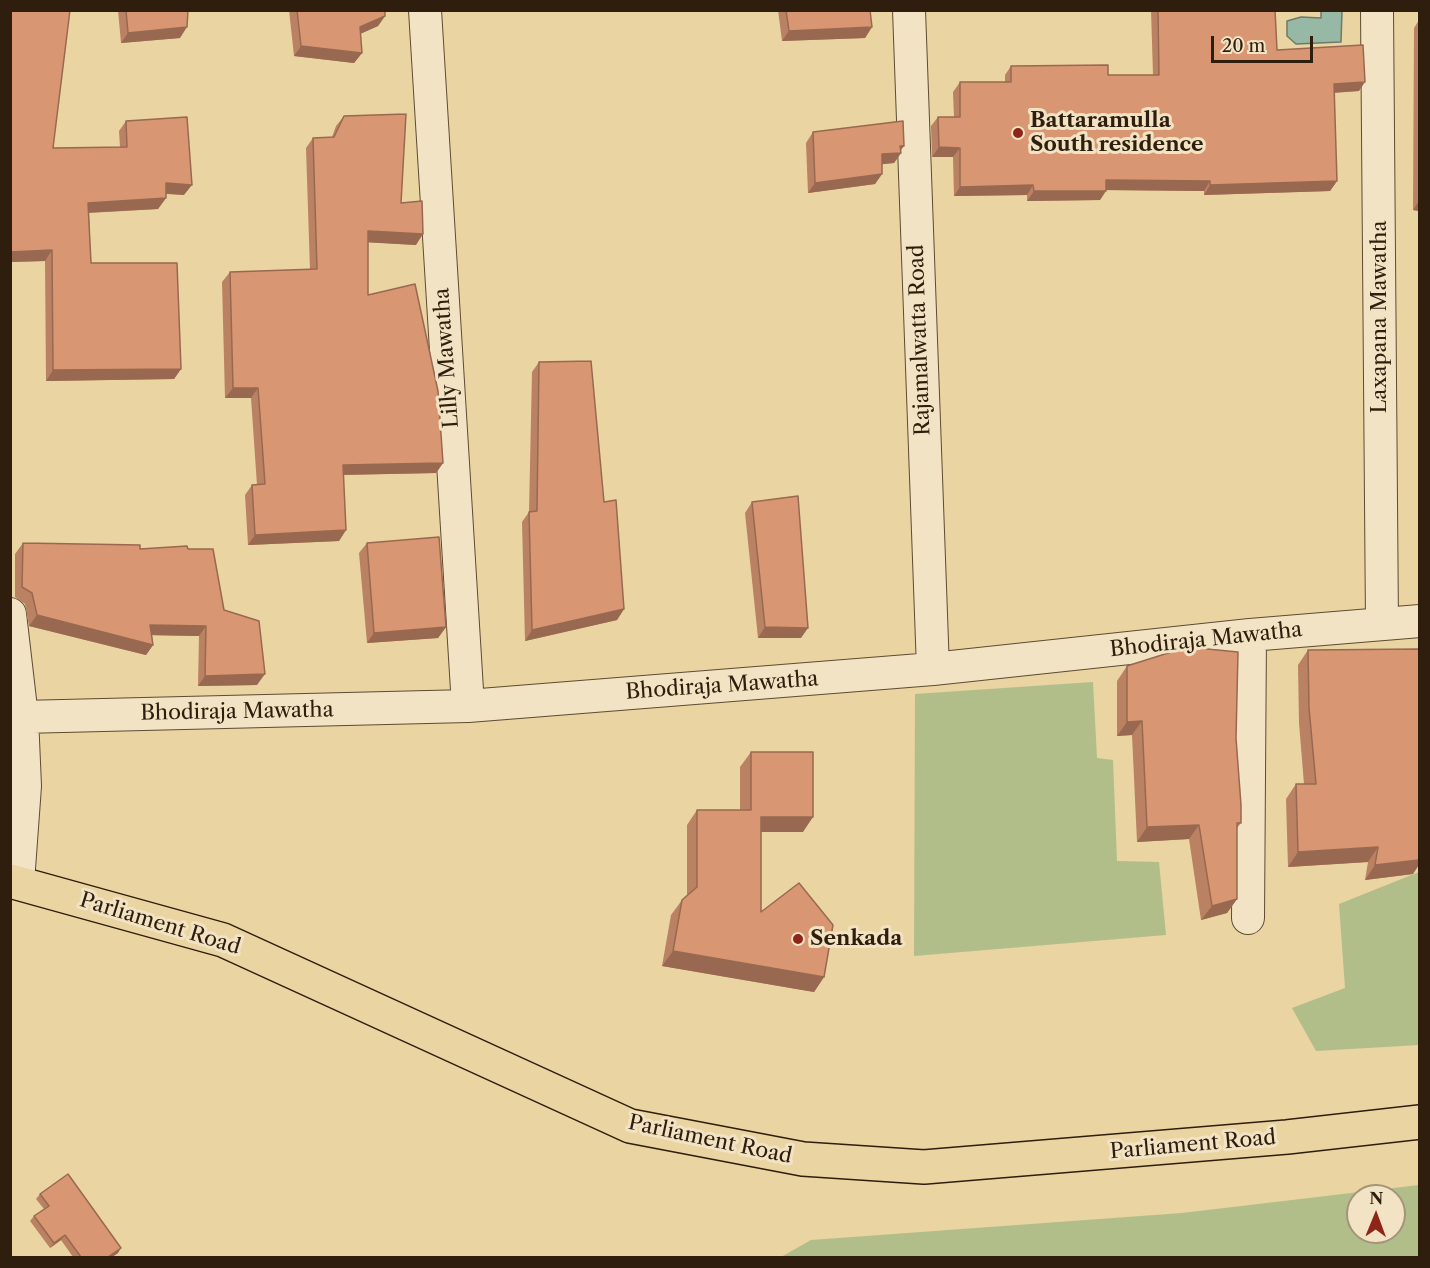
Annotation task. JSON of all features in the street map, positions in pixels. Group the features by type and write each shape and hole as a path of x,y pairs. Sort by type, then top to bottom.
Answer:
{"main road":[{"name":"Parliament Road","path":"14,881 223,940 630,1126 802,1159 924,1167 1287,1137 1419,1122"}],"street":[{"name":"Lilly Mawatha","path":"425,10 468,706"},
{"name":"Rajamalwatta Road","path":"909,10 933,669"},
{"name":"Laxapana Mawatha","path":"1377,10 1382,624"},
{"path":"10,614 22,717 26,786 14,881"},
{"name":"Bhodiraja Mawatha","path":"22,717 468,706 933,669 1250,635 1419,621"},
{"path":"1248,918 1250,635"}],"green space":[{"path":"1093,682 1097,758 1113,760 1117,861 1159,862 1166,935 914,956 915,694"},
{"path":"1419,872 1419,1045 1316,1051 1292,1008 1345,988 1339,904"},
{"path":"1419,1185 1419,1257 781,1257 811,1240 1182,1213 1346,1194 1346,1244 1406,1244 1406,1187"}],"shaded area":[{"path":"1321,11 1342,11 1341,42 1296,44 1287,36 1287,21 1301,17 1321,18"}],"building":[{"path":"10,10 70,10 53,148 127,147 126,121 187,117 192,185 166,183 166,198 88,203 91,263 177,263 181,369 53,370 52,250 10,252"},
{"path":"126,10 188,10 187,27 128,33"},
{"path":"297,10 385,10 385,16 360,27 362,53 301,46"},
{"path":"786,10 870,10 872,27 789,31"},
{"path":"1158,10 1275,10 1277,50 1363,45 1365,82 1334,84 1337,181 1210,185 1210,181 1106,180 1106,191 1034,191 1033,185 960,187 960,148 939,147 938,117 960,117 960,82 1011,82 1011,66 1108,65 1108,75 1159,75"},
{"path":"406,114 401,203 422,201 423,234 368,231 368,295 415,284 438,391 443,463 343,465 346,530 255,535 252,485 265,484 258,388 233,388 230,272 317,269 313,138 334,137 344,116"},
{"path":"903,121 904,146 900,146 901,153 882,154 882,174 815,183 813,132"},
{"path":"591,361 604,502 616,500 624,609 532,630 529,512 537,511 539,362"},
{"path":"798,496 808,628 765,627 752,502"},
{"path":"439,537 446,627 374,633 367,543"},
{"path":"23,543 140,545 140,549 187,546 188,549 213,549 224,610 259,621 265,674 205,676 206,626 150,625 153,645 37,615 32,593 22,587"},
{"path":"1187,647 1238,652 1236,738 1241,823 1237,823 1237,899 1212,906 1199,825 1147,827 1142,721 1127,722 1127,666"},
{"path":"1419,649 1419,860 1375,865 1378,847 1298,852 1296,784 1316,784 1309,708 1308,650"},
{"path":"751,752 813,752 813,817 761,817 761,912 799,883 833,925 824,977 673,951 682,900 697,887 697,810 751,810"},
{"path":"68,1174 121,1248 108,1257 81,1257 65,1235 54,1243 34,1216 49,1206 40,1194"}],"place":[{"name":"Battaramulla South residence","path":"1018,133"},
{"name":"Senkada","path":"798,939"}]}
